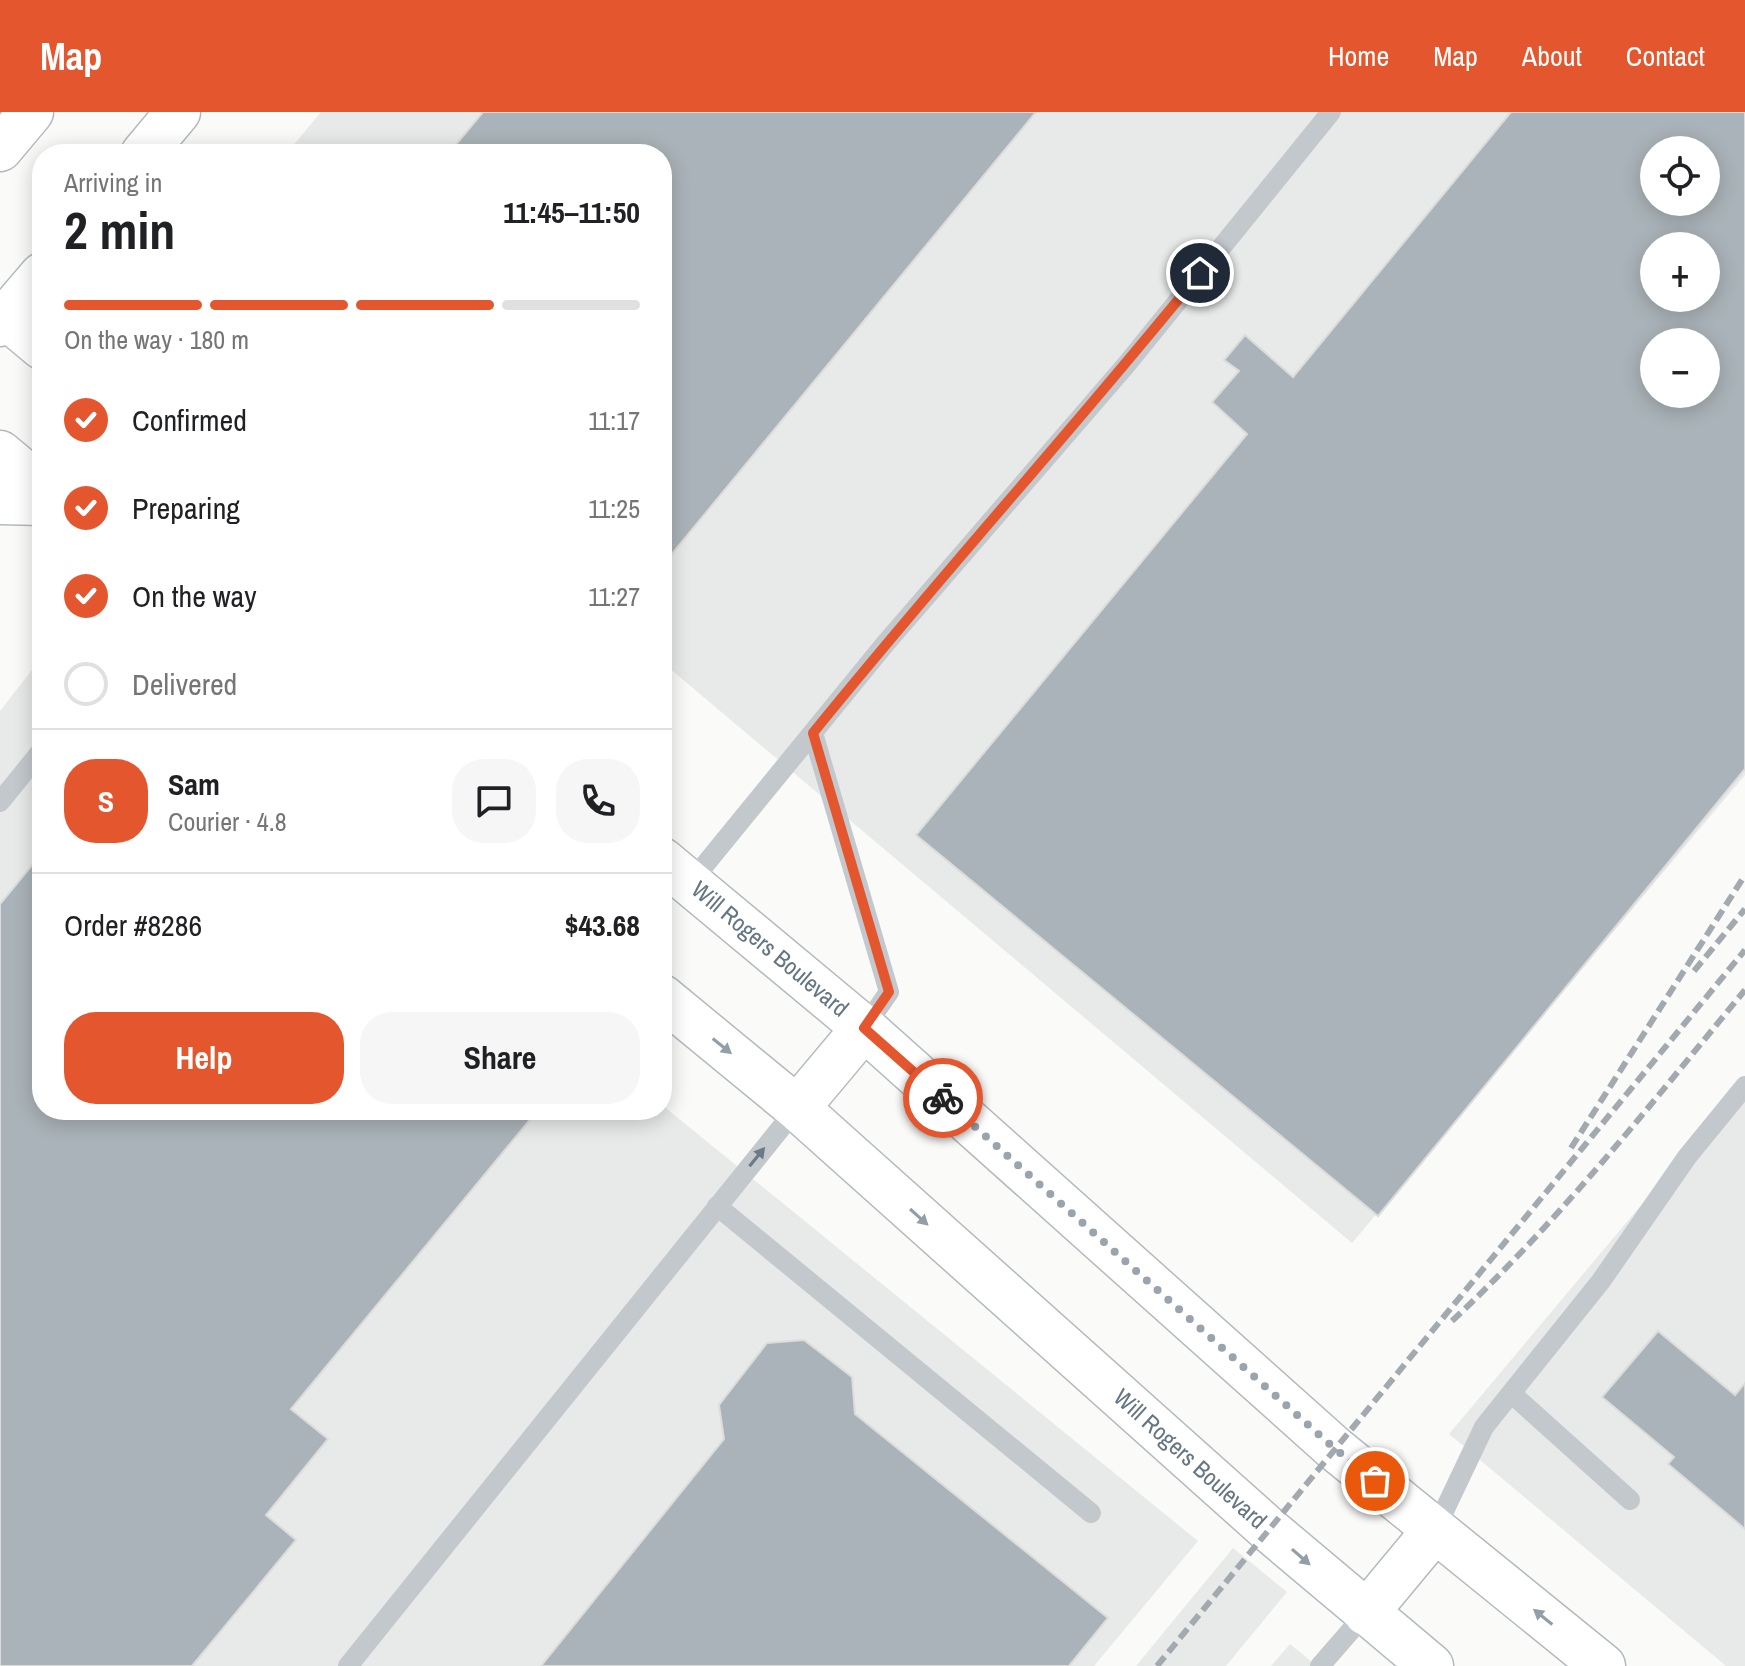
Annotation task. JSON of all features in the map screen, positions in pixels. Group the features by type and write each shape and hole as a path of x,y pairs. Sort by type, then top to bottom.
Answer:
{"main road":[{"path":"0,149 31,112"},
{"path":"151,144 178,112"},
{"path":"32,286 2,318 32,340"},
{"path":"0,453 32,480"},
{"path":"0,502 32,503"},
{"name":"Will Rogers Boulevard","path":"676,872 864,1028 1334,1448 1603,1666"},
{"name":"Will Rogers Boulevard","path":"672,1005 797,1108 1366,1613 1431,1666"},
{"path":"797,1108 864,1028"},
{"path":"1366,1613 1435,1530"}],"lane":[{"path":"676,872 813,733 885,644 1126,365 1331,112"},
{"path":"813,733 889,992 864,1028"},
{"path":"0,802 32,762"},
{"path":"1435,1530 1484,1427 1601,1281 1687,1157 1745,1086"},
{"path":"348,1666 797,1108"},
{"path":"717,1206 1091,1513"},
{"path":"1511,1393 1630,1500"},
{"path":"1320,1666 1366,1613"}],"shaded area":[{"path":"321,112 1745,112 1745,775 1352,1243 672,670 672,144 294,144"},
{"path":"32,670 32,1120 672,1120 672,1113 1198,1541 1094,1666 0,1666 0,711"},
{"path":"1745,1081 1745,1666 1726,1666 1449,1434"},
{"path":"1233,1548 1287,1592 1226,1666 1136,1666"},
{"path":"1290,1644 1317,1666 1271,1666"}],"building":[{"path":"483,112 1036,112 672,554 672,144 456,144"},
{"path":"1511,112 1745,112 1745,769 1378,1216 916,835 1247,434 1212,402 1239,371 1224,360 1245,335 1293,377"},
{"path":"32,865 32,1120 530,1120 291,1409 328,1439 266,1515 296,1540 192,1666 0,1666 0,904"},
{"path":"1658,1331 1735,1395 1745,1383 1745,1529 1668,1464 1674,1457 1602,1397"},
{"path":"804,1340 852,1377 855,1414 1108,1618 1069,1666 541,1666 724,1439 719,1405 767,1343"}],"railway":[{"path":"1571,1148 1745,875"},
{"path":"1694,971 1745,909"},
{"path":"1157,1666 1745,950"},
{"path":"1452,1321 1567,1202 1745,990"}],"way so far":[{"path":"943,1098 1334,1448 1375,1481"}],"route":[{"path":"943,1098 864,1028 889,992 813,733 885,644 1126,365 1200,273"}]}
